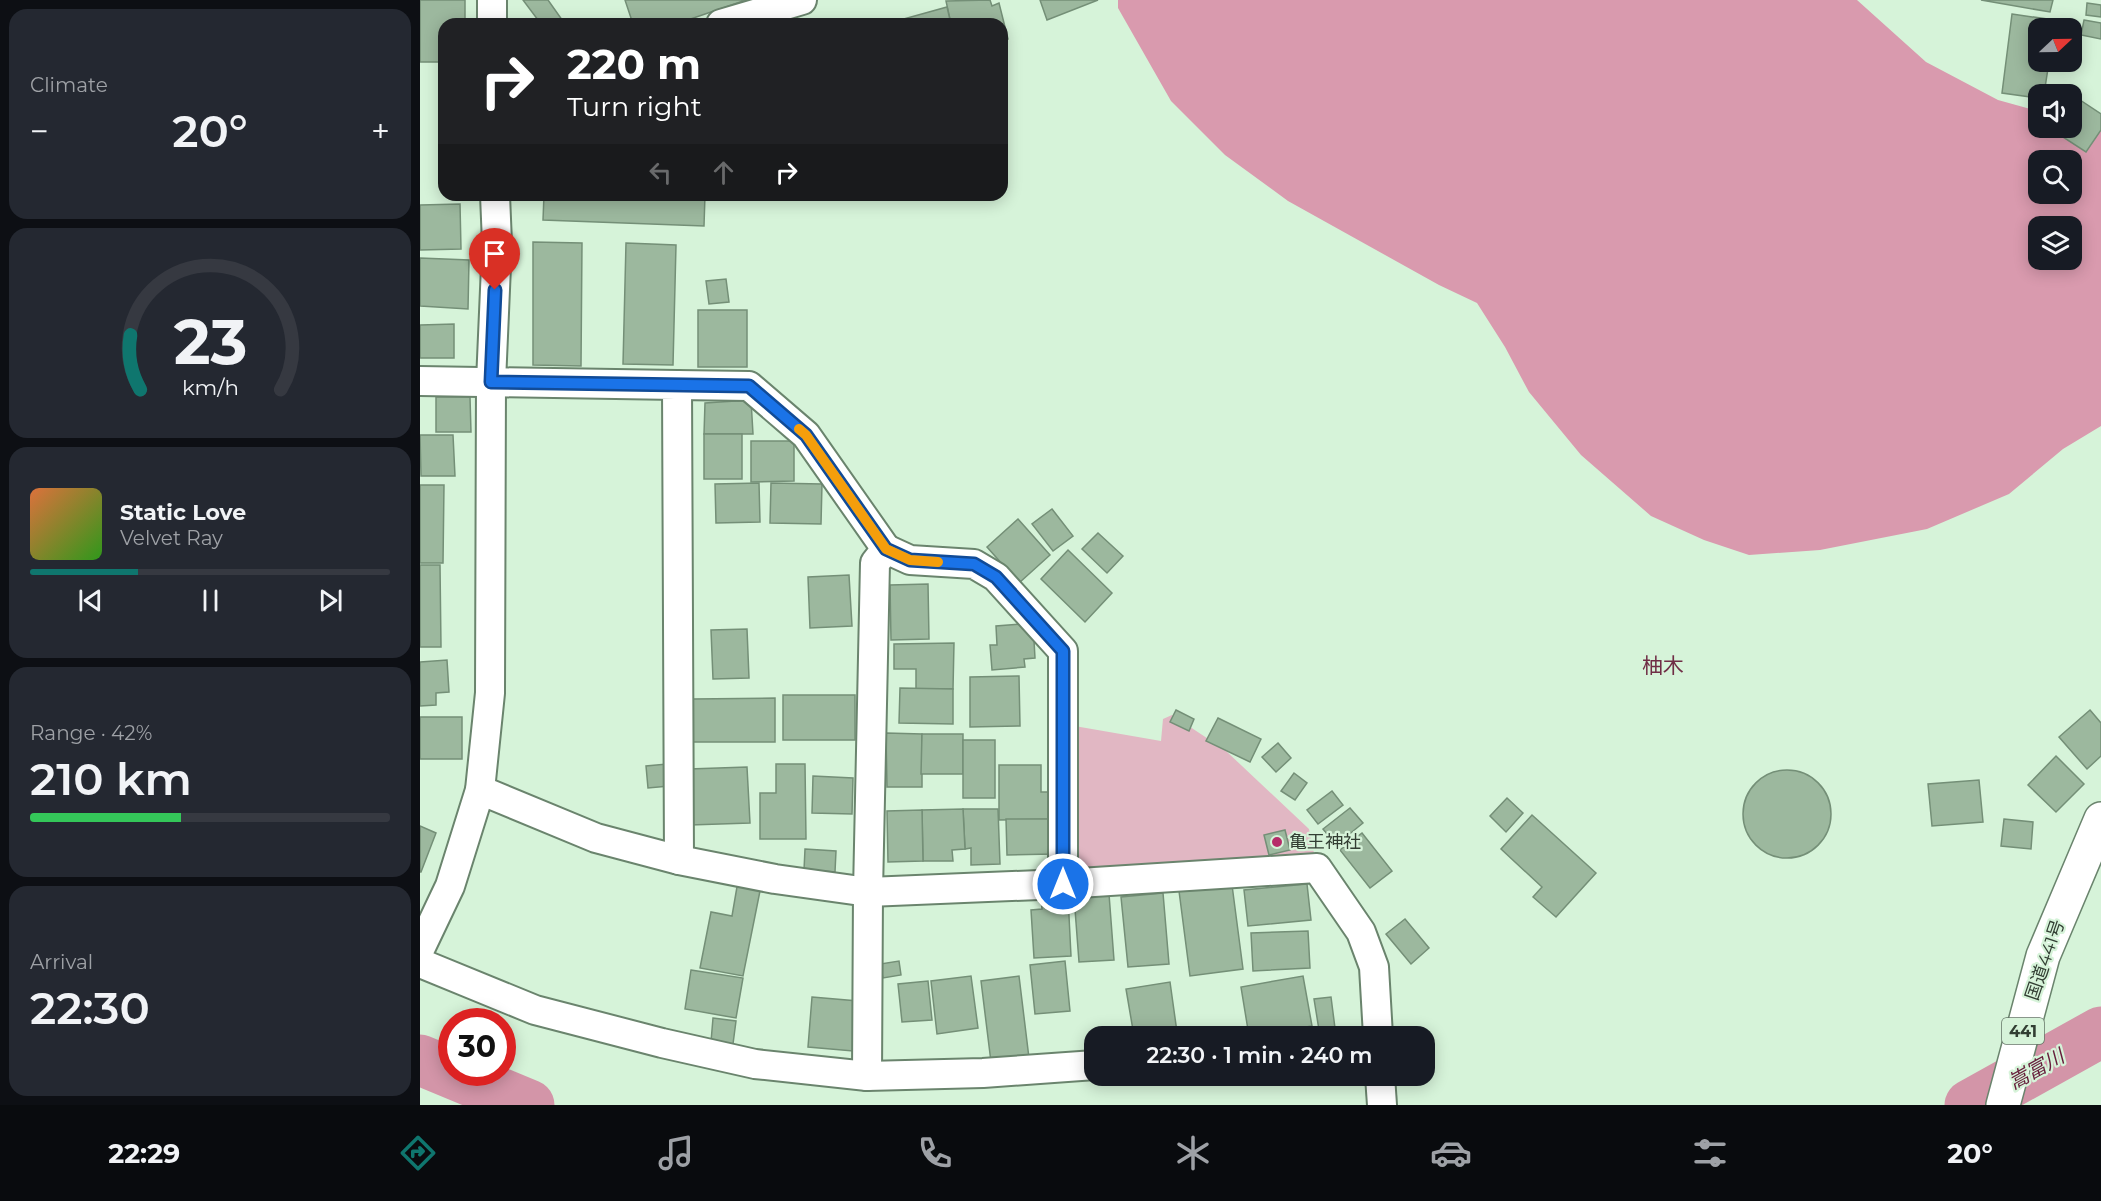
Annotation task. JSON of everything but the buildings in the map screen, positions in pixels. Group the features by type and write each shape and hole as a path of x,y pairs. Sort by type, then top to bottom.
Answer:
{"highway":[{"name":"国道441号","path":"2003,1105 2043,956 2101,819"}],"street":[{"path":"492,0 492,18"},
{"path":"741,18 802,0"},
{"path":"420,949 450,886 480,790 490,693 491,382 497,243 495,201"},
{"path":"420,381 749,386 806,435 886,549 910,560 974,564 996,577 1063,651 1063,884"},
{"path":"677,385 679,860"},
{"path":"867,1076 868,892 875,563 886,549"},
{"path":"480,790 596,838 679,860 775,879 868,892 1063,884 1317,868 1361,932 1374,967 1377,1026"},
{"path":"420,963 535,1010 755,1064 867,1076 983,1073 1084,1066"}],"shaded area":[{"path":"1118,0 1857,0 1926,62 1998,100 2028,108 2028,138 2082,138 2082,124 2101,129 2101,426 2063,449 2009,494 1927,529 1820,550 1749,555 1704,540 1651,516 1581,455 1529,392 1505,347 1477,303 1439,285 1288,201 1225,155 1171,101 1118,8"},
{"path":"1172,715 1225,750 1309,829 1317,868 1063,884 1063,724 1161,741 1163,719"}],"waterway":[{"name":"嵩富川","path":"1970,1105 2101,1032"},
{"name":"嵩富川","path":"420,1060 529,1105"}],"slow traffic":[{"path":"799,429 806,435 886,549 910,560 938,562"}],"place":[{"name":"亀王神社","path":"1277,842"}],"district":[{"name":"柚木","path":"1663,666"}],"route":[{"path":"495,290 491,382 749,386 806,435 886,549 910,560 974,564 996,577 1063,651 1063,884"}]}
